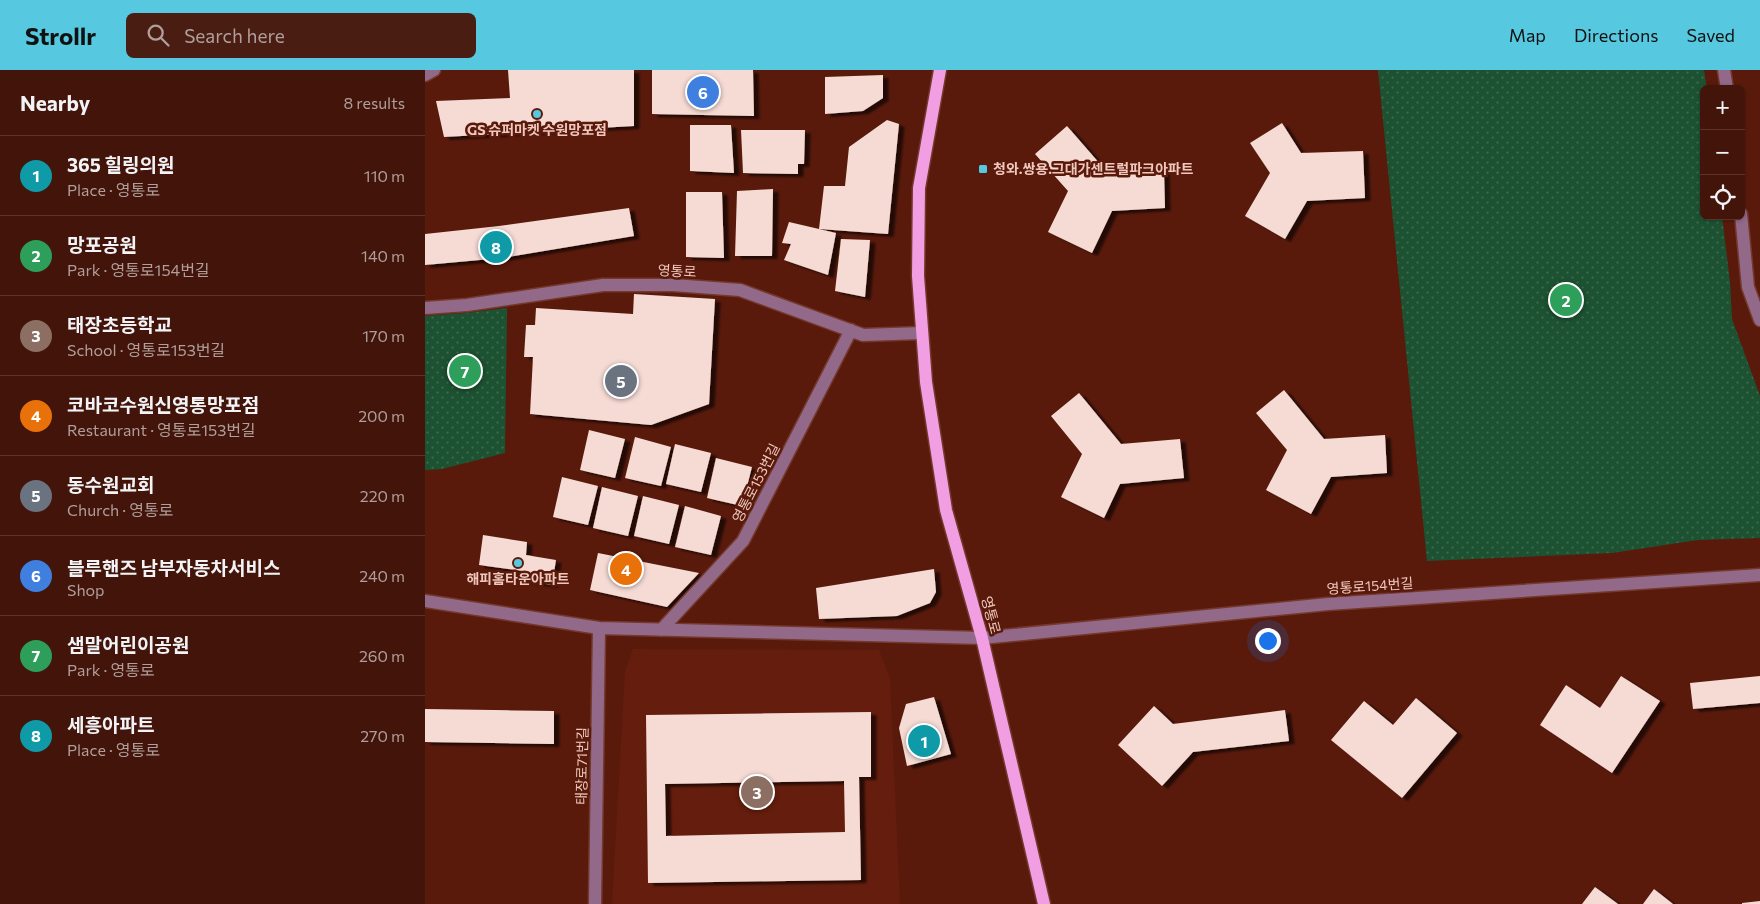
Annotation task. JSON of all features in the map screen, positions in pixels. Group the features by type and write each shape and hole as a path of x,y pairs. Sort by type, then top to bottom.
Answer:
{"main road":[{"name":"영통로","path":"940,70 919,188 918,276 926,382 946,510 982,638 1044,904"}],"street":[{"path":"425,76 434,70"},
{"path":"1724,70 1726,85"},
{"path":"1742,220 1749,287 1760,320"},
{"name":"영통로","path":"425,308 467,305 603,285 673,285 740,290 863,335 922,333"},
{"name":"영통로153번길","path":"661,630 743,541 851,330"},
{"name":"영통로154번길","path":"982,638 1328,604 1760,575"},
{"path":"425,601 599,628 982,638"},
{"name":"태장로71번길","path":"595,904 599,628"}],"shaded area":[{"path":"633,649 879,650 890,679 900,904 612,904 625,672"}],"green space":[{"path":"1378,70 1704,70 1706,85 1700,85 1700,220 1722,220 1730,282 1732,319 1760,396 1760,538 1698,540 1612,553 1427,561"},
{"path":"507,308 505,453 442,469 425,470 425,316"}],"building":[{"name":"GS 슈퍼마켓 수원망포점","path":"508,70 634,70 634,126 444,137 436,101 510,98"},
{"path":"652,70 753,70 754,116 652,114"},
{"path":"883,75 883,98 863,111 825,114 825,77"},
{"path":"887,120 899,124 888,234 819,229 824,186 845,186 849,147"},
{"path":"1282,123 1301,153 1363,151 1365,198 1307,201 1285,239 1245,216 1270,173 1250,143"},
{"path":"690,125 731,125 734,173 690,171"},
{"path":"1067,126 1107,172 1164,170 1165,208 1112,211 1092,253 1048,232 1068,191 1035,154"},
{"path":"741,130 805,130 804,164 798,164 798,174 743,173"},
{"path":"773,189 772,256 735,256 737,191"},
{"path":"686,192 722,192 724,258 686,257"},
{"path":"629,208 634,236 502,258 425,265 425,234"},
{"path":"789,222 836,233 828,275 784,260 791,244 782,243"},
{"path":"841,239 870,240 865,297 835,291"},
{"path":"634,294 715,299 709,404 651,425 530,414 533,357 524,357 526,325 535,325 536,308 633,314"},
{"path":"1284,390 1324,439 1385,435 1387,473 1331,477 1311,514 1266,490 1287,450 1256,413"},
{"path":"1079,393 1121,444 1180,439 1184,478 1120,484 1104,518 1061,497 1082,454 1051,416"},
{"path":"589,430 625,439 615,478 580,470"},
{"path":"635,437 671,447 661,486 625,478"},
{"path":"675,444 711,453 701,492 666,484"},
{"path":"716,458 752,467 742,506 707,498"},
{"path":"562,477 598,486 588,525 553,517"},
{"path":"602,487 638,496 628,536 593,528"},
{"path":"643,496 679,505 669,544 634,536"},
{"path":"685,506 721,516 711,555 675,547"},
{"name":"해피홈타운아파트","path":"483,535 527,542 526,555 556,560 552,585 522,580 523,571 479,565"},
{"path":"598,553 699,573 667,607 590,590"},
{"path":"934,569 936,592 930,603 897,616 819,619 816,588"},
{"path":"1621,676 1660,701 1612,773 1540,725 1566,685 1600,708"},
{"path":"1760,676 1760,703 1693,709 1690,683"},
{"path":"934,697 951,754 907,766 899,728 906,704"},
{"path":"1416,698 1457,733 1402,798 1331,740 1364,701 1393,725"},
{"path":"1154,706 1173,724 1285,710 1289,741 1193,752 1162,786 1118,745"},
{"path":"425,709 554,711 554,744 425,742"},
{"path":"871,712 871,777 859,777 861,880 648,883 646,715","holes":["844,781 845,832 666,836 665,784"]},
{"path":"1595,887 1618,904 1582,904"},
{"path":"1654,889 1673,904 1643,904"},
{"path":"1760,901 1760,904 1742,904 1742,903"}],"place":[{"name":"블루핸즈 남부자동차서비스","path":"703,92"},
{"name":"GS 슈퍼마켓 수원망포점","path":"537,114"},
{"name":"청와.쌍용.그대가센트럴파크아파트","path":"983,169"},
{"name":"세흥아파트","path":"496,247"},
{"name":"망포공원","path":"1566,300"},
{"name":"샘말어린이공원","path":"465,371"},
{"name":"동수원교회","path":"621,381"},
{"name":"해피홈타운아파트","path":"518,563"},
{"name":"코바코수원신영통망포점","path":"626,569"},
{"name":"365 힐링의원","path":"924,741"},
{"name":"태장초등학교","path":"757,792"}]}
